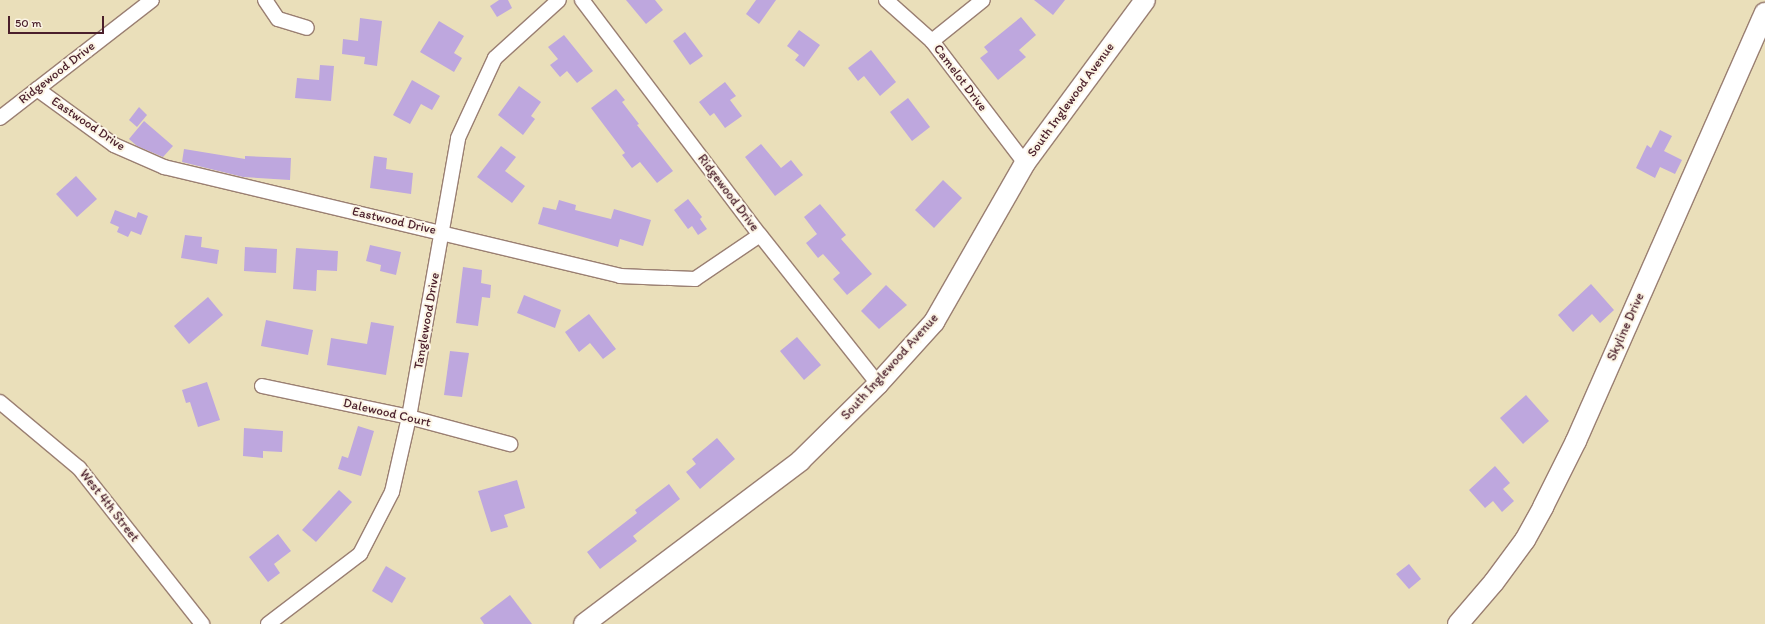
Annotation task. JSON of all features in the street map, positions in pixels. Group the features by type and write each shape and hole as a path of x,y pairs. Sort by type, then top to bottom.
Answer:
{"street":[{"name":"Ridgewood Drive","path":"0,118 152,0"},
{"path":"265,0 278,19 307,28"},
{"name":"Tanglewood Drive","path":"268,624 360,554 392,492 410,417 458,138 495,58 559,0"},
{"name":"Ridgewood Drive","path":"582,0 760,235 878,384"},
{"name":"Camelot Drive","path":"886,0 932,41 1025,163"},
{"path":"932,41 983,0"},
{"name":"South Inglewood Avenue","path":"584,624 800,461 878,384 934,322 1025,163 1145,0"},
{"name":"Skyline Drive","path":"1458,624 1494,582 1525,540 1543,507 1576,441 1765,13"},
{"name":"Eastwood Drive","path":"37,89 114,145 164,167 442,232 620,276 696,279 760,235"},
{"name":"Dalewood Court","path":"262,386 410,417 510,444"},
{"name":"West 4th Street","path":"0,402 79,468 202,624"}],"building":[{"path":"499,0 508,0 512,8 497,17 490,6"},
{"path":"626,0 655,0 663,10 646,24"},
{"path":"756,0 776,0 759,24 746,14"},
{"path":"1034,0 1065,0 1053,15"},
{"path":"1021,17 1036,35 1019,50 1026,57 998,80 980,58 988,52 984,47"},
{"path":"360,18 382,21 377,66 364,64 365,57 342,54 343,39 358,41"},
{"path":"439,21 464,36 454,53 462,58 454,72 420,52"},
{"path":"799,30 820,45 804,67 795,60 799,55 787,46"},
{"path":"685,32 703,56 690,65 673,41"},
{"path":"564,35 593,71 577,83 567,71 560,77 550,65 558,59 548,47"},
{"path":"871,50 896,82 880,96 864,76 858,81 848,68"},
{"path":"320,65 334,66 331,101 295,98 297,78 319,80"},
{"path":"412,80 440,96 432,110 421,104 410,124 393,115"},
{"path":"725,82 736,96 730,100 742,116 725,128 714,113 710,116 699,102"},
{"path":"519,86 541,102 531,116 535,119 523,135 498,115"},
{"path":"616,89 625,100 622,102 639,124 637,125 673,171 657,183 640,162 632,168 622,155 625,153 591,108"},
{"path":"908,98 930,127 912,141 890,112"},
{"path":"139,107 147,115 137,127 129,120"},
{"path":"144,121 173,146 163,157 137,146 129,139"},
{"path":"1660,130 1672,136 1664,151 1682,160 1675,174 1660,167 1655,178 1636,168 1647,145 1651,148"},
{"path":"761,144 781,168 791,160 803,175 775,196 745,157"},
{"path":"501,146 516,157 505,171 525,186 512,203 477,177"},
{"path":"184,149 245,159 245,156 291,158 290,180 243,177 182,162"},
{"path":"374,156 387,158 386,169 413,173 411,194 370,188"},
{"path":"76,176 97,199 77,217 56,194"},
{"path":"943,180 962,198 934,228 915,210"},
{"path":"688,199 702,217 700,219 707,229 698,235 692,226 688,229 674,210"},
{"path":"559,200 576,205 575,210 611,219 614,209 651,220 643,246 620,239 618,247 538,224 543,207 556,210"},
{"path":"820,204 846,235 841,239 872,274 847,295 833,279 840,273 823,254 818,258 806,243 817,234 804,217"},
{"path":"115,210 136,218 138,212 148,216 141,235 131,231 128,237 117,232 119,227 110,223"},
{"path":"185,235 202,237 201,247 219,250 217,264 181,258"},
{"path":"370,245 401,252 396,275 380,271 381,265 366,261"},
{"path":"245,247 277,249 276,273 244,271"},
{"path":"296,248 338,251 337,271 317,270 316,291 293,289"},
{"path":"463,267 482,270 481,283 491,285 490,298 482,297 478,326 456,323"},
{"path":"1591,284 1614,310 1600,323 1592,314 1573,332 1558,315"},
{"path":"886,285 907,305 879,329 861,311"},
{"path":"524,295 561,310 555,328 517,313"},
{"path":"208,297 223,315 189,344 174,326"},
{"path":"589,314 616,349 603,359 590,343 579,352 565,332"},
{"path":"266,320 313,330 308,355 261,346"},
{"path":"371,322 394,326 386,375 327,365 331,338 367,344"},
{"path":"797,337 821,365 804,380 780,351"},
{"path":"450,351 469,353 462,397 444,395"},
{"path":"207,382 220,420 198,427 190,402 186,403 182,390"},
{"path":"1526,395 1549,421 1523,444 1500,418"},
{"path":"358,426 374,431 361,476 338,469 342,456 348,458"},
{"path":"244,428 283,431 282,452 263,451 263,458 243,456"},
{"path":"717,438 735,459 700,489 686,472 696,464 692,459"},
{"path":"1495,466 1510,483 1503,489 1514,501 1502,512 1493,501 1485,508 1469,490"},
{"path":"517,480 525,508 504,515 508,527 491,532 478,491"},
{"path":"669,484 680,499 633,536 637,541 600,569 587,552 637,513 635,510"},
{"path":"339,490 352,502 316,542 302,530"},
{"path":"278,534 291,551 274,564 280,573 268,582 249,557"},
{"path":"1409,564 1421,579 1409,589 1396,574"},
{"path":"386,566 406,578 392,603 372,591"},
{"path":"510,595 532,624 484,624 480,618"}]}
